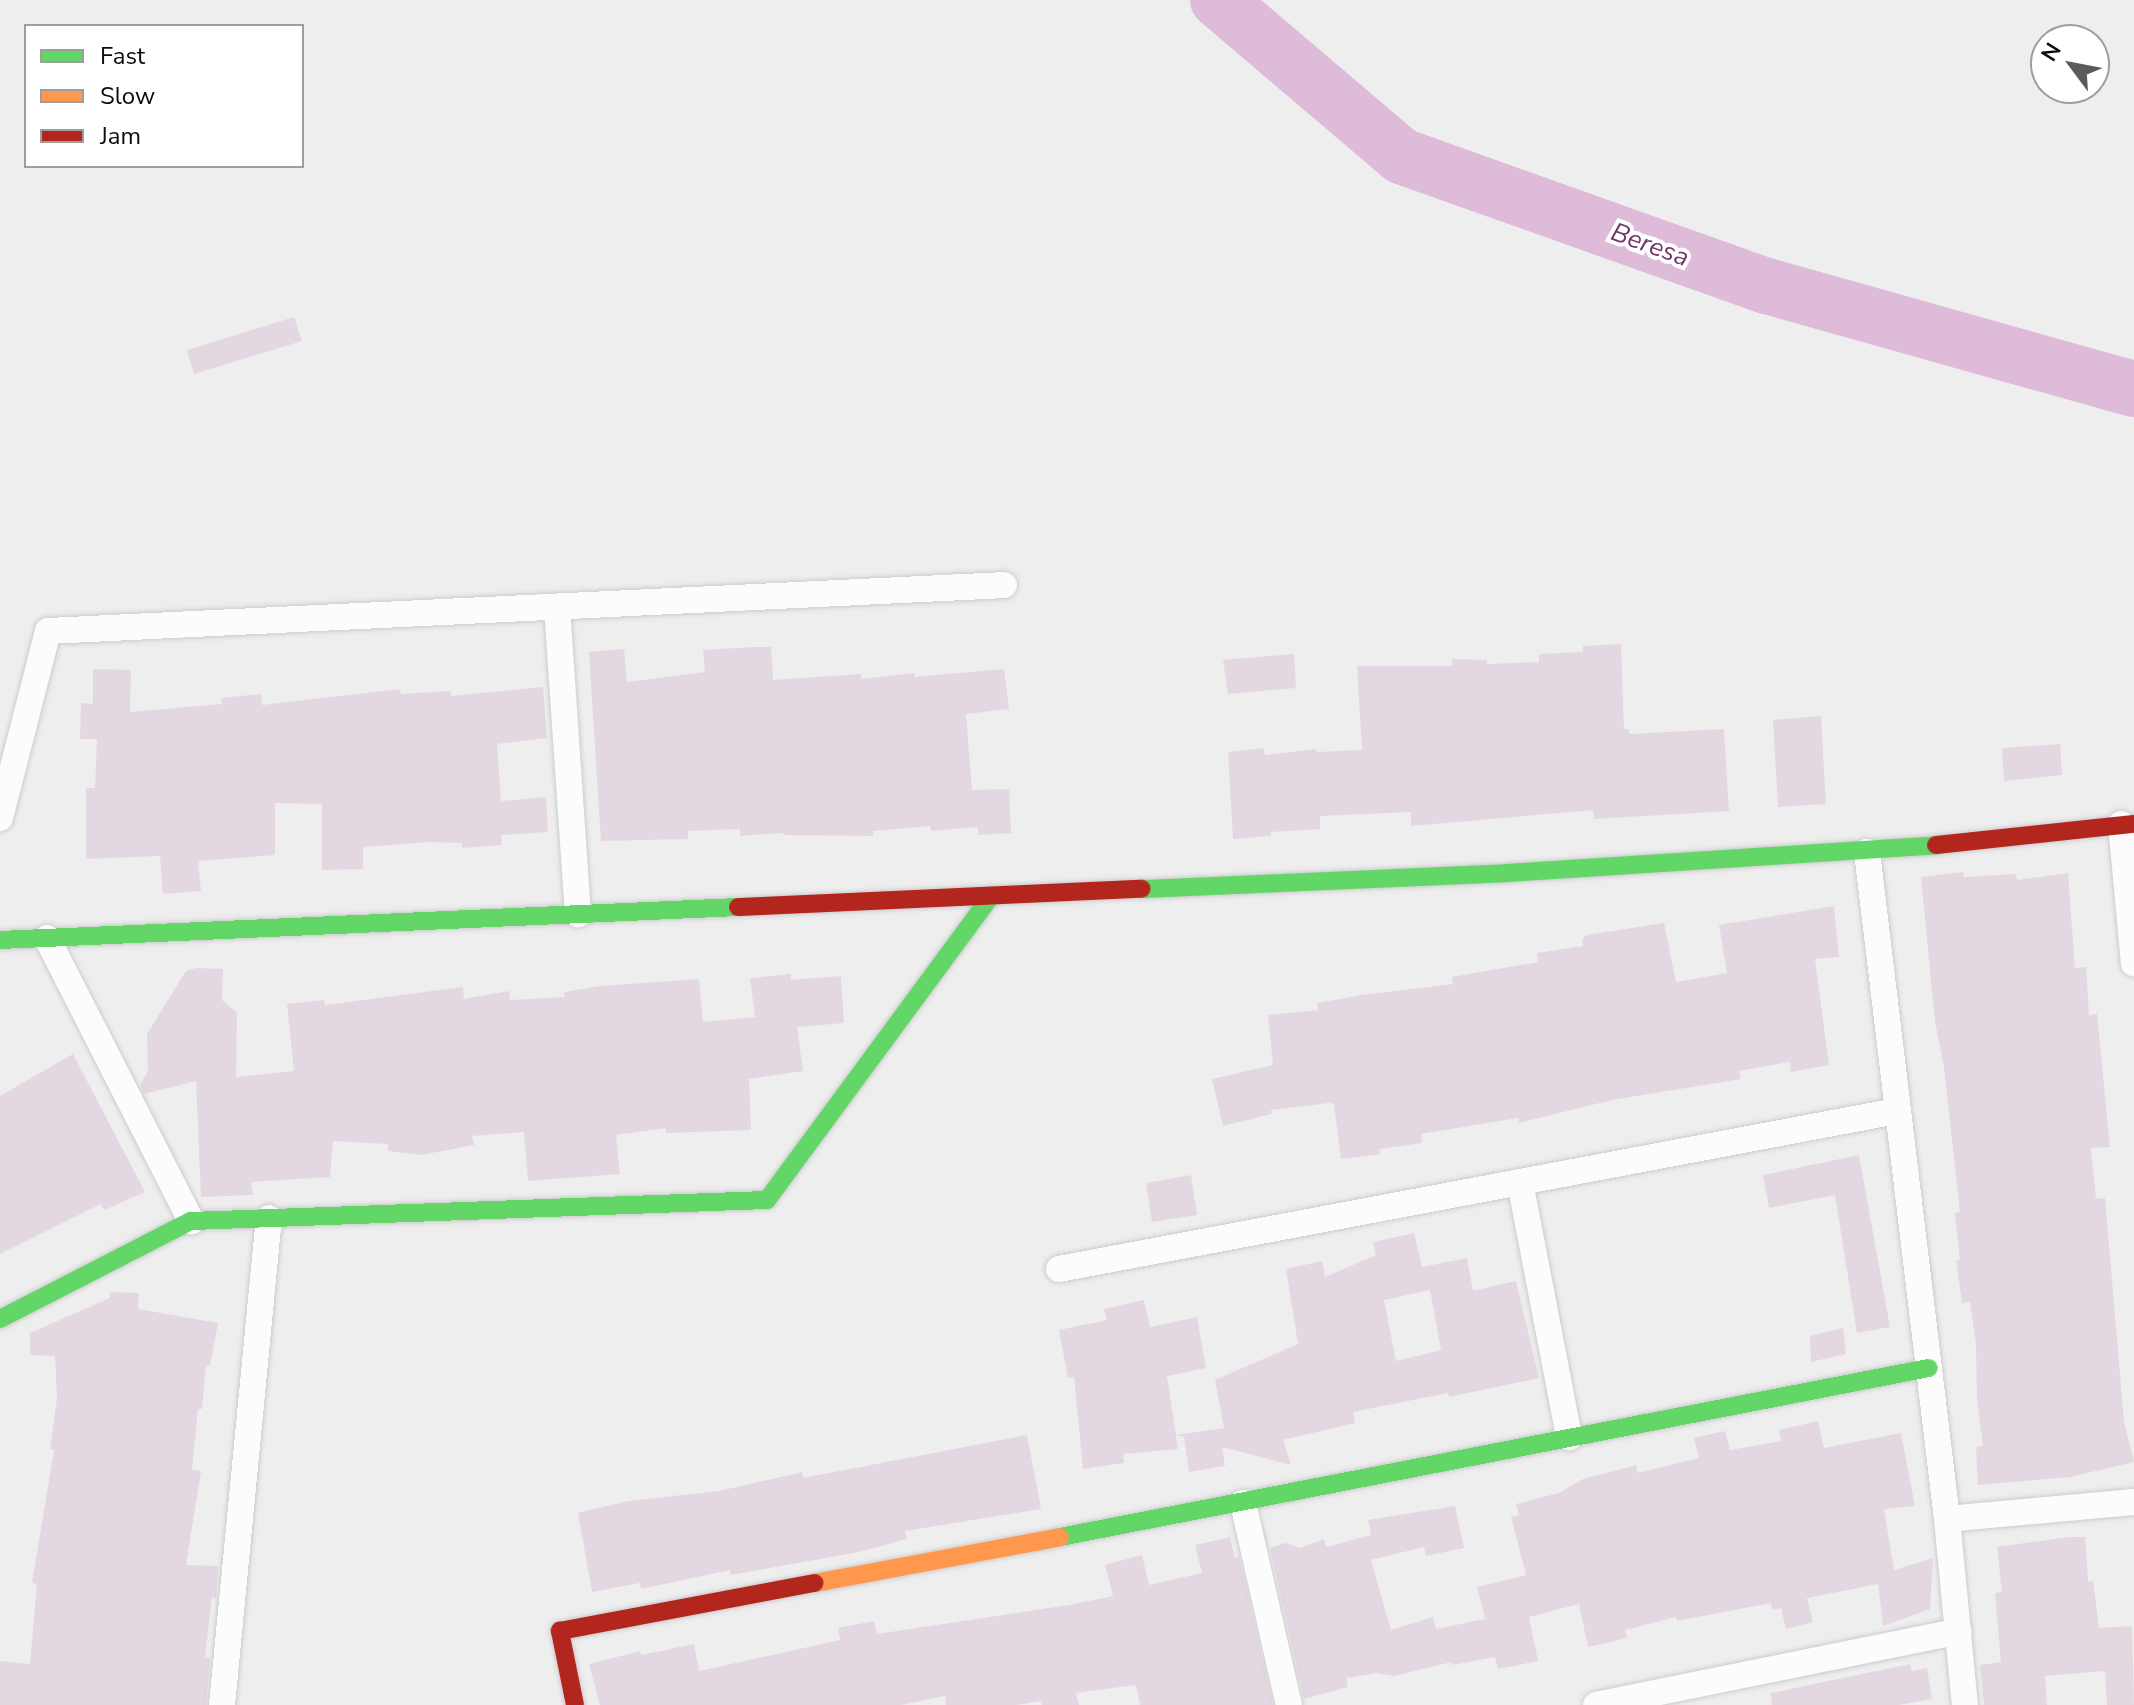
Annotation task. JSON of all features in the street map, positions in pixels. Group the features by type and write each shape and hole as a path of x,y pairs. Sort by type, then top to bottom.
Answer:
{"street":[{"path":"0,818 48,631 1004,585"},
{"path":"557,607 578,914"},
{"path":"0,940 1508,873 1867,852 2128,824 2134,963"},
{"path":"1867,852 1947,1519 1965,1705"},
{"path":"0,1319 191,1221 767,1200 991,896"},
{"path":"47,938 191,1221"},
{"path":"1059,1269 1897,1111"},
{"path":"1520,1182 1569,1437"},
{"path":"222,1705 269,1218"},
{"path":"575,1705 560,1631 1243,1503 1929,1368"},
{"path":"1947,1519 2134,1502"},
{"path":"1243,1503 1289,1705"},
{"path":"1596,1705 1959,1631"}],"building":[{"path":"294,317 302,341 194,374 187,350"},
{"path":"1621,644 1624,729 1629,729 1629,734 1724,729 1729,811 1594,819 1593,810 1411,826 1411,812 1320,816 1320,829 1271,832 1271,836 1233,839 1228,752 1264,748 1265,755 1316,749 1317,752 1362,750 1357,666 1452,666 1452,659 1487,660 1487,664 1539,662 1539,654 1583,652 1583,646"},
{"path":"771,647 773,680 861,674 861,679 914,673 914,677 1004,669 1009,709 966,714 972,790 1009,789 1011,833 978,835 978,827 931,831 930,826 873,831 873,836 784,833 740,836 740,829 688,831 688,839 601,841 589,652 624,649 627,682 705,672 703,650"},
{"path":"1294,654 1296,688 1228,694 1223,660"},
{"path":"93,669 131,670 130,712 222,704 221,698 261,694 262,705 400,689 401,694 451,691 451,696 543,687 547,738 497,744 501,801 546,797 548,832 501,835 502,845 462,848 462,843 428,842 363,847 363,869 322,870 322,804 275,803 275,855 198,861 201,891 163,894 160,856 86,859 86,788 95,788 97,739 80,739 81,703 93,704"},
{"path":"1821,716 1826,804 1778,807 1773,720"},
{"path":"2060,744 2062,775 2004,781 2002,748"},
{"path":"1963,872 1964,877 2016,874 2017,880 2068,873 2075,968 2086,967 2089,1015 2097,1014 2110,1147 2091,1148 2096,1199 2105,1198 2124,1421 2134,1462 2070,1477 1978,1485 1976,1447 1983,1446 1977,1399 1976,1345 1970,1302 1962,1303 1956,1261 1960,1260 1955,1213 1960,1212 1944,1067 1935,1022 1921,877"},
{"path":"1834,906 1839,957 1815,959 1829,1065 1791,1072 1790,1062 1739,1071 1741,1079 1612,1100 1519,1123 1518,1118 1421,1134 1422,1143 1379,1149 1380,1154 1341,1159 1334,1104 1271,1110 1272,1114 1223,1126 1212,1079 1273,1065 1268,1015 1318,1010 1317,1003 1362,995 1453,984 1452,977 1538,962 1537,953 1583,946 1582,940 1586,935 1664,923 1676,982 1727,973 1719,925"},
{"path":"196,968 223,969 222,1000 237,1013 236,1077 294,1071 287,1004 324,1000 325,1005 463,987 464,999 509,991 510,1000 565,997 564,992 601,986 699,979 703,1022 755,1017 750,978 791,974 791,980 841,976 844,1023 797,1027 803,1071 749,1079 751,1130 666,1133 666,1128 616,1135 620,1174 528,1181 524,1132 472,1136 474,1145 421,1155 388,1151 388,1144 333,1141 330,1177 251,1182 253,1195 201,1197 196,1081 144,1094 140,1085 148,1071 147,1034 186,971"},
{"path":"73,1054 145,1192 104,1210 101,1204 0,1254 0,1096"},
{"path":"1859,1155 1890,1327 1857,1333 1835,1195 1769,1208 1763,1175"},
{"path":"1191,1175 1197,1215 1152,1222 1146,1183"},
{"path":"1414,1233 1422,1267 1467,1258 1473,1291 1516,1281 1539,1378 1449,1397 1448,1393 1353,1412 1355,1423 1283,1440 1291,1465 1222,1447 1225,1466 1189,1472 1184,1437 1176,1435 1224,1428 1215,1380 1298,1344 1286,1269 1322,1261 1325,1277 1376,1255 1373,1242","holes":["1430,1290 1441,1350 1396,1361 1384,1300"]},
{"path":"110,1292 139,1293 138,1309 218,1323 210,1366 206,1365 202,1409 198,1409 192,1470 201,1471 186,1565 218,1566 216,1598 212,1597 205,1657 210,1658 206,1705 0,1705 0,1661 30,1664 37,1584 32,1583 54,1450 50,1449 57,1398 55,1356 30,1355 30,1333 110,1298"},
{"path":"1144,1300 1150,1327 1197,1317 1206,1368 1167,1376 1178,1449 1123,1454 1124,1463 1083,1469 1074,1377 1068,1378 1059,1330 1107,1320 1104,1309"},
{"path":"1843,1328 1846,1354 1811,1362 1810,1336"},
{"path":"1818,1421 1824,1448 1901,1433 1915,1506 1884,1509 1894,1570 1933,1558 1930,1609 1883,1626 1878,1584 1807,1598 1813,1622 1786,1629 1781,1608 1772,1610 1771,1603 1677,1621 1676,1617 1625,1630 1627,1638 1588,1647 1579,1604 1529,1617 1538,1661 1498,1669 1495,1657 1452,1665 1452,1662 1394,1676 1377,1673 1346,1678 1348,1687 1304,1699 1270,1548 1286,1543 1300,1548 1324,1539 1326,1547 1371,1535 1368,1520 1455,1506 1464,1548 1426,1556 1424,1547 1371,1560 1391,1630 1433,1617 1436,1629 1485,1619 1477,1587 1526,1575 1511,1517 1519,1515 1516,1504 1559,1493 1583,1479 1636,1465 1638,1473 1699,1458 1694,1438 1725,1431 1730,1450 1781,1441 1779,1430"},
{"path":"1027,1435 1041,1509 905,1531 907,1539 859,1552 731,1575 730,1570 641,1589 640,1583 592,1592 578,1513 628,1501 719,1491 802,1472 803,1478"},
{"path":"1230,1537 1235,1558 1239,1556 1273,1705 1140,1705 1136,1685 1076,1693 1079,1705 1042,1705 1041,1701 1017,1705 946,1705 945,1696 901,1705 600,1705 589,1664 640,1651 641,1655 694,1644 699,1671 840,1640 838,1628 874,1621 877,1634 1069,1605 1113,1596 1105,1565 1142,1555 1149,1585 1202,1573 1195,1545"},
{"path":"2085,1537 2088,1582 2093,1581 2099,1628 2132,1626 2134,1705 2107,1705 2105,1671 2045,1676 2047,1705 1984,1705 1980,1665 2001,1662 1995,1593 2002,1592 1997,1547"},
{"path":"1910,1664 1912,1671 1927,1668 1932,1699 1899,1705 1772,1705 1771,1693"}],"waterway":[{"name":"Beresa","path":"1218,0 1401,156 1767,286 2134,389"}],"traffic: fast":[{"path":"1142,889 1508,873 1936,845"},
{"path":"0,1319 191,1221 767,1200 991,896"},
{"path":"0,940 738,907"},
{"path":"1060,1537 1929,1368"}],"traffic: slow":[{"path":"815,1583 1060,1537"}],"traffic: jam":[{"path":"1936,845 2134,824"},
{"path":"738,907 1142,889"},
{"path":"575,1705 560,1631 815,1583"}]}
